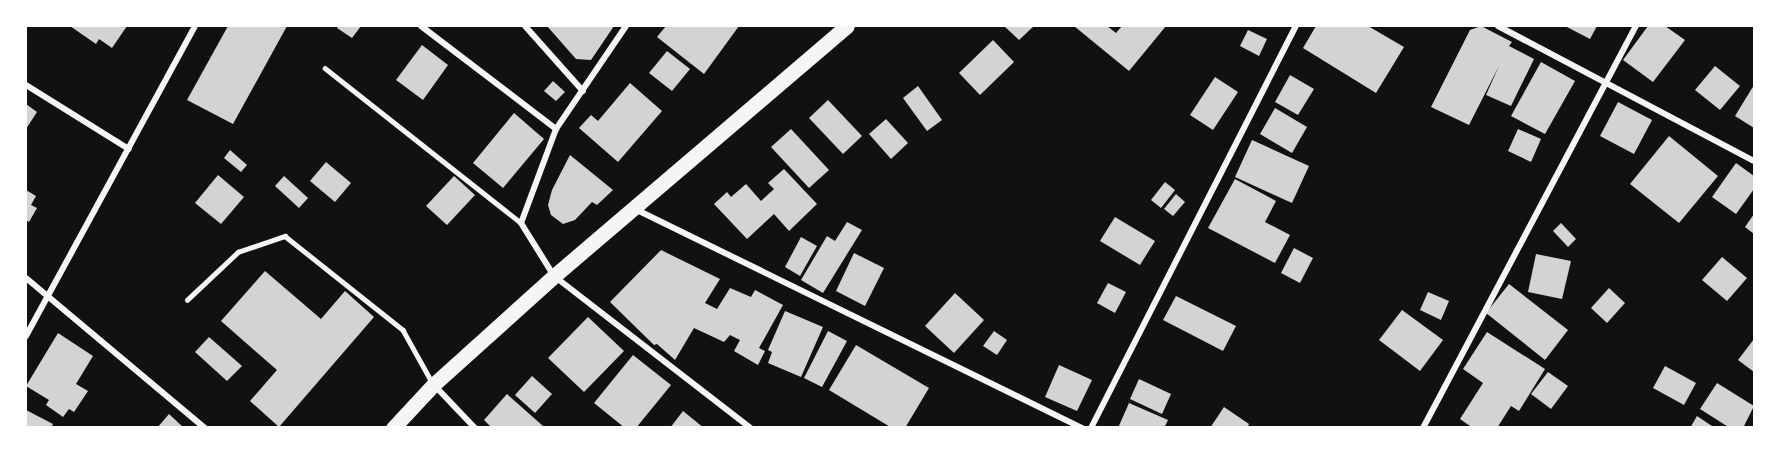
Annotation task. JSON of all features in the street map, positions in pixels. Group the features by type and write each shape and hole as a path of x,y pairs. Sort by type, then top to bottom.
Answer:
{"main road":[{"path":"393,428 434,385 554,276 847,26"}],"street":[{"path":"26,336 195,26"},
{"path":"421,26 556,129"},
{"path":"525,26 583,91"},
{"path":"626,26 556,129 521,223 554,276 751,428"},
{"path":"1091,428 1296,26"},
{"path":"1498,26 1755,161"},
{"path":"1424,428 1636,26"},
{"path":"26,85 129,149"},
{"path":"632,208 1082,428"},
{"path":"26,278 205,428"},
{"path":"434,385 475,428"},
{"path":"465,428 470,422"}],"lane":[{"path":"325,68 521,223"},
{"path":"187,300 238,252 285,236 403,330 434,385"}],"building":[{"path":"70,26 127,26 112,48 99,39 96,44"},
{"path":"228,26 287,26 233,124 187,100"},
{"path":"338,26 361,26 352,38 337,28"},
{"path":"547,26 614,26 591,60 576,59"},
{"path":"666,26 739,26 704,74 657,37"},
{"path":"1004,26 1034,26 1019,40"},
{"path":"1074,26 1107,26 1116,33 1122,26 1166,26 1129,71"},
{"path":"1316,26 1368,26 1404,47 1376,93 1303,48"},
{"path":"1481,26 1512,42 1509,46 1534,59 1511,106 1486,95 1499,66 1469,125 1431,107 1470,30"},
{"path":"1565,26 1597,26 1590,39"},
{"path":"1648,26 1665,26 1685,40 1653,82 1623,60"},
{"path":"1248,30 1267,39 1259,56 1240,46"},
{"path":"993,40 1014,62 980,95 959,73"},
{"path":"422,45 448,65 423,100 396,80"},
{"path":"667,51 690,69 672,91 649,73"},
{"path":"1541,62 1575,81 1545,134 1511,116"},
{"path":"1715,66 1740,86 1720,110 1695,90"},
{"path":"1290,75 1314,89 1298,115 1275,102"},
{"path":"1215,77 1238,92 1213,130 1190,115"},
{"path":"553,81 565,92 556,101 544,91"},
{"path":"630,83 662,111 618,162 579,128 591,115 598,121"},
{"path":"1754,85 1754,128 1735,116"},
{"path":"918,86 942,120 927,131 903,98"},
{"path":"828,100 862,136 843,154 809,118"},
{"path":"1618,102 1652,120 1634,154 1600,136"},
{"path":"26,104 37,112 26,129"},
{"path":"1275,108 1307,127 1292,153 1260,134"},
{"path":"514,113 544,139 503,188 473,163"},
{"path":"886,119 908,143 891,159 869,134"},
{"path":"791,129 829,170 809,188 771,147"},
{"path":"1518,129 1541,139 1531,162 1508,151"},
{"path":"1669,136 1718,176 1679,223 1630,184"},
{"path":"1252,140 1309,166 1292,203 1235,177"},
{"path":"230,150 247,165 241,172 224,158"},
{"path":"570,155 613,190 597,205 592,202 575,220 563,224 551,215 548,205 552,190"},
{"path":"326,162 351,183 335,202 310,181"},
{"path":"1736,163 1754,176 1754,189 1736,214 1712,197"},
{"path":"784,169 817,204 789,231 774,214 747,239 714,204 727,192 731,197 746,184 761,201 774,189 768,183"},
{"path":"218,175 244,197 221,224 195,203"},
{"path":"284,176 308,198 299,208 275,186"},
{"path":"454,176 475,195 447,225 426,206"},
{"path":"1235,179 1276,201 1265,222 1290,235 1275,263 1208,228"},
{"path":"1165,182 1175,190 1161,208 1151,200"},
{"path":"26,190 36,196 31,205 37,208 29,222 26,220"},
{"path":"1176,194 1185,202 1173,216 1164,209"},
{"path":"1754,214 1754,234 1745,227"},
{"path":"1115,217 1155,241 1140,265 1100,241"},
{"path":"847,222 862,230 823,293 801,280 827,236 835,241"},
{"path":"1561,223 1576,239 1568,247 1553,231"},
{"path":"801,237 817,246 800,276 785,267"},
{"path":"1294,248 1313,258 1300,283 1281,273"},
{"path":"661,250 720,279 705,303 717,309 730,288 751,297 755,290 783,305 759,348 765,351 758,365 734,351 740,340 730,335 724,342 694,328 675,360 657,344 654,345 610,302"},
{"path":"854,253 884,268 865,306 836,291"},
{"path":"1536,254 1571,261 1562,299 1528,292"},
{"path":"1722,257 1747,278 1727,301 1702,280"},
{"path":"265,271 321,319 345,291 374,317 279,427 250,401 277,370 221,321"},
{"path":"1108,283 1126,292 1115,313 1097,303"},
{"path":"1509,284 1568,330 1545,360 1486,313"},
{"path":"1609,288 1625,303 1607,323 1591,308"},
{"path":"1428,292 1449,301 1441,320 1420,310"},
{"path":"955,293 984,320 954,353 925,326"},
{"path":"1176,296 1236,326 1223,351 1163,320"},
{"path":"1402,310 1443,340 1420,371 1379,340"},
{"path":"785,311 823,327 801,377 768,363 772,352 768,350"},
{"path":"588,317 624,351 584,392 548,358"},
{"path":"828,331 847,341 822,387 804,378"},
{"path":"994,331 1007,340 997,355 983,346"},
{"path":"1487,332 1545,369 1519,411 1511,406 1497,428 1473,428 1460,419 1483,383 1463,369"},
{"path":"58,333 93,356 76,384 88,391 74,412 69,409 63,417 46,405 49,400 26,386"},
{"path":"209,337 242,366 227,381 195,352"},
{"path":"1754,339 1754,372 1738,360"},
{"path":"856,345 929,388 905,428 892,428 829,390"},
{"path":"633,355 671,385 636,428 625,428 594,403"},
{"path":"1059,365 1092,380 1077,411 1045,397"},
{"path":"1665,366 1696,383 1684,405 1653,388"},
{"path":"1548,372 1568,386 1551,409 1531,394"},
{"path":"532,376 552,394 535,413 515,395"},
{"path":"1139,379 1171,394 1162,414 1130,399"},
{"path":"1717,383 1754,406 1743,428 1730,428 1700,409"},
{"path":"507,394 543,426 541,428 492,428 484,420"},
{"path":"1129,403 1168,420 1164,428 1118,428"},
{"path":"1224,407 1249,424 1247,428 1210,428"},
{"path":"26,410 53,424 51,428 26,428"},
{"path":"683,411 704,428 670,428"},
{"path":"169,414 184,428 157,428"},
{"path":"1697,416 1715,428 1690,428"}]}
